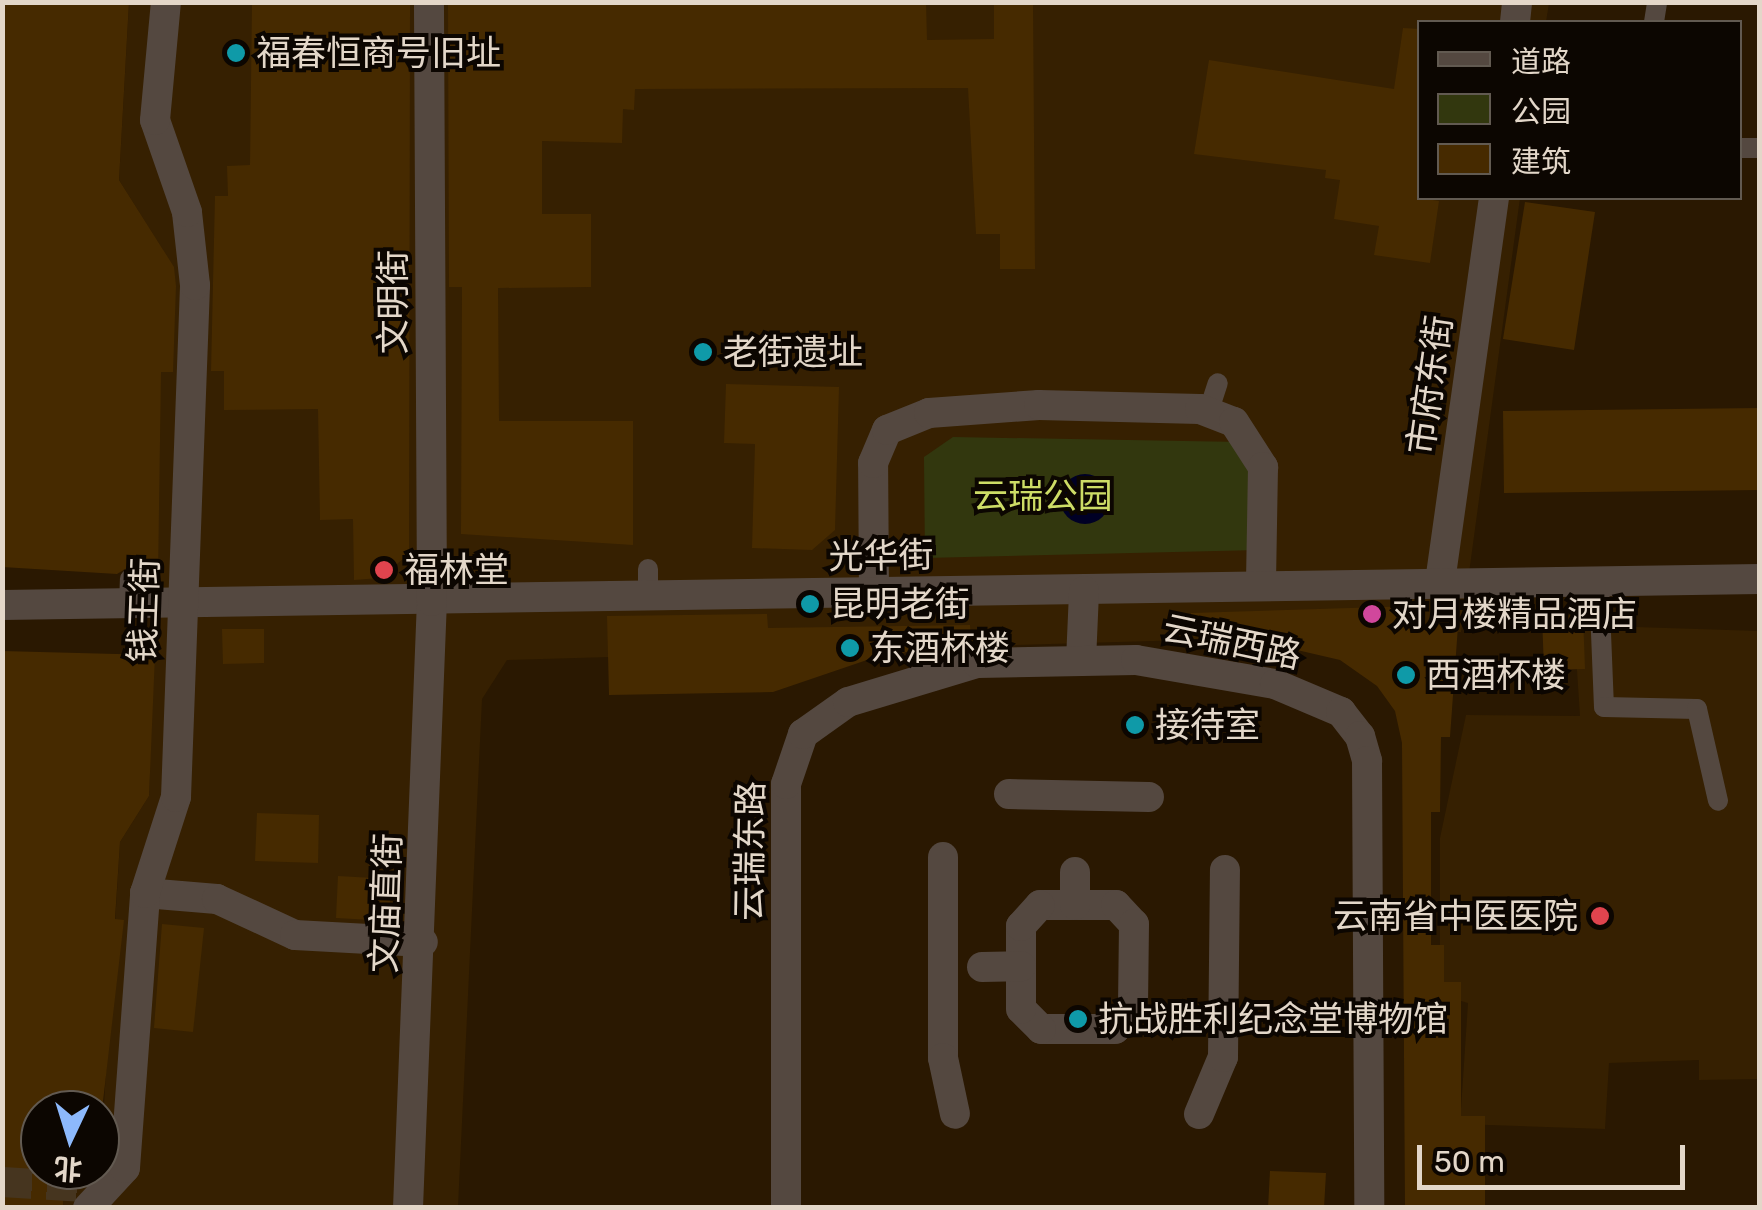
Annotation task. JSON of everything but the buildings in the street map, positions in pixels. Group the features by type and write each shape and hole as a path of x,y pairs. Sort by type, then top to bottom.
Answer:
{"street":[{"name":"钱王街","path":"88,1208 124,1168 145,893 176,797 173,605 196,285 186,212 154,120 166,2"},
{"name":"文明街","path":"429,2 432,601"},
{"name":"市府东街","path":"1440,582 1494,200"},
{"path":"874,593 873,463 877,444 903,418 1039,405 1213,396 1242,429 1263,467 1261,584"},
{"name":"光华街","path":"2,605 130,592 173,605 432,601 648,583 874,593 1760,579"},
{"path":"1082,661 1084,591"},
{"name":"文庙直街","path":"408,1208 423,942 432,601"},
{"name":"云瑞东路","path":"786,1208 786,784 794,751 816,721 848,702 977,663 1082,661"},
{"name":"云瑞西路","path":"1082,661 1172,662 1274,684 1341,712 1360,736 1367,762 1369,1208"},
{"path":"1009,794 1078,799 1148,797"},
{"path":"943,857 943,1058 955,1114"},
{"path":"1199,1114 1222,1057 1225,870"},
{"path":"1074,905 1075,872"},
{"path":"145,893 217,899 294,934 423,942"},
{"path":"1040,905 1074,905 1116,905 1134,924 1133,1007 1115,1028 1041,1029 1021,1009 1022,926 1040,905"},
{"path":"982,966 1021,966"}],"lane":[{"path":"1600,583 1604,707 1697,709 1718,801"}],"shaded area":[{"name":"昆明老街","path":"129,3 1549,3 1546,20 1417,20 1417,200 1520,200 1461,632 507,660 482,699 458,1207 63,1208 63,1190 120,1190 120,1090 105,1090 120,842 149,796 163,250 119,180"},
{"name":"云南省中医医院","path":"1574,625 1759,631 1759,1079 1699,1080 1699,1060 1609,1063 1605,1129 1460,1124 1468,1003 1440,995 1440,838 1466,715 1580,716"}],"green space":[{"name":"云瑞公园","path":"953,437 1241,442 1260,470 1259,550 925,558 924,457"}],"water":[{"path":"1085,474 1102,482 1110,499 1102,516 1085,524 1068,516 1060,499 1068,482"}],"tunnel":[{"path":"2,1182 20,1183"}],"place":[{"name":"福春恒商号旧址","path":"236,53"},
{"name":"老街遗址","path":"703,352"},
{"name":"福林堂","path":"384,570"},
{"name":"昆明老街","path":"810,604"},
{"name":"对月楼精品酒店","path":"1372,614"},
{"name":"东酒杯楼","path":"850,648"},
{"name":"西酒杯楼","path":"1406,675"},
{"name":"接待室","path":"1135,725"},
{"name":"云南省中医医院","path":"1600,916"},
{"name":"抗战胜利纪念堂博物馆","path":"1078,1019"}]}
